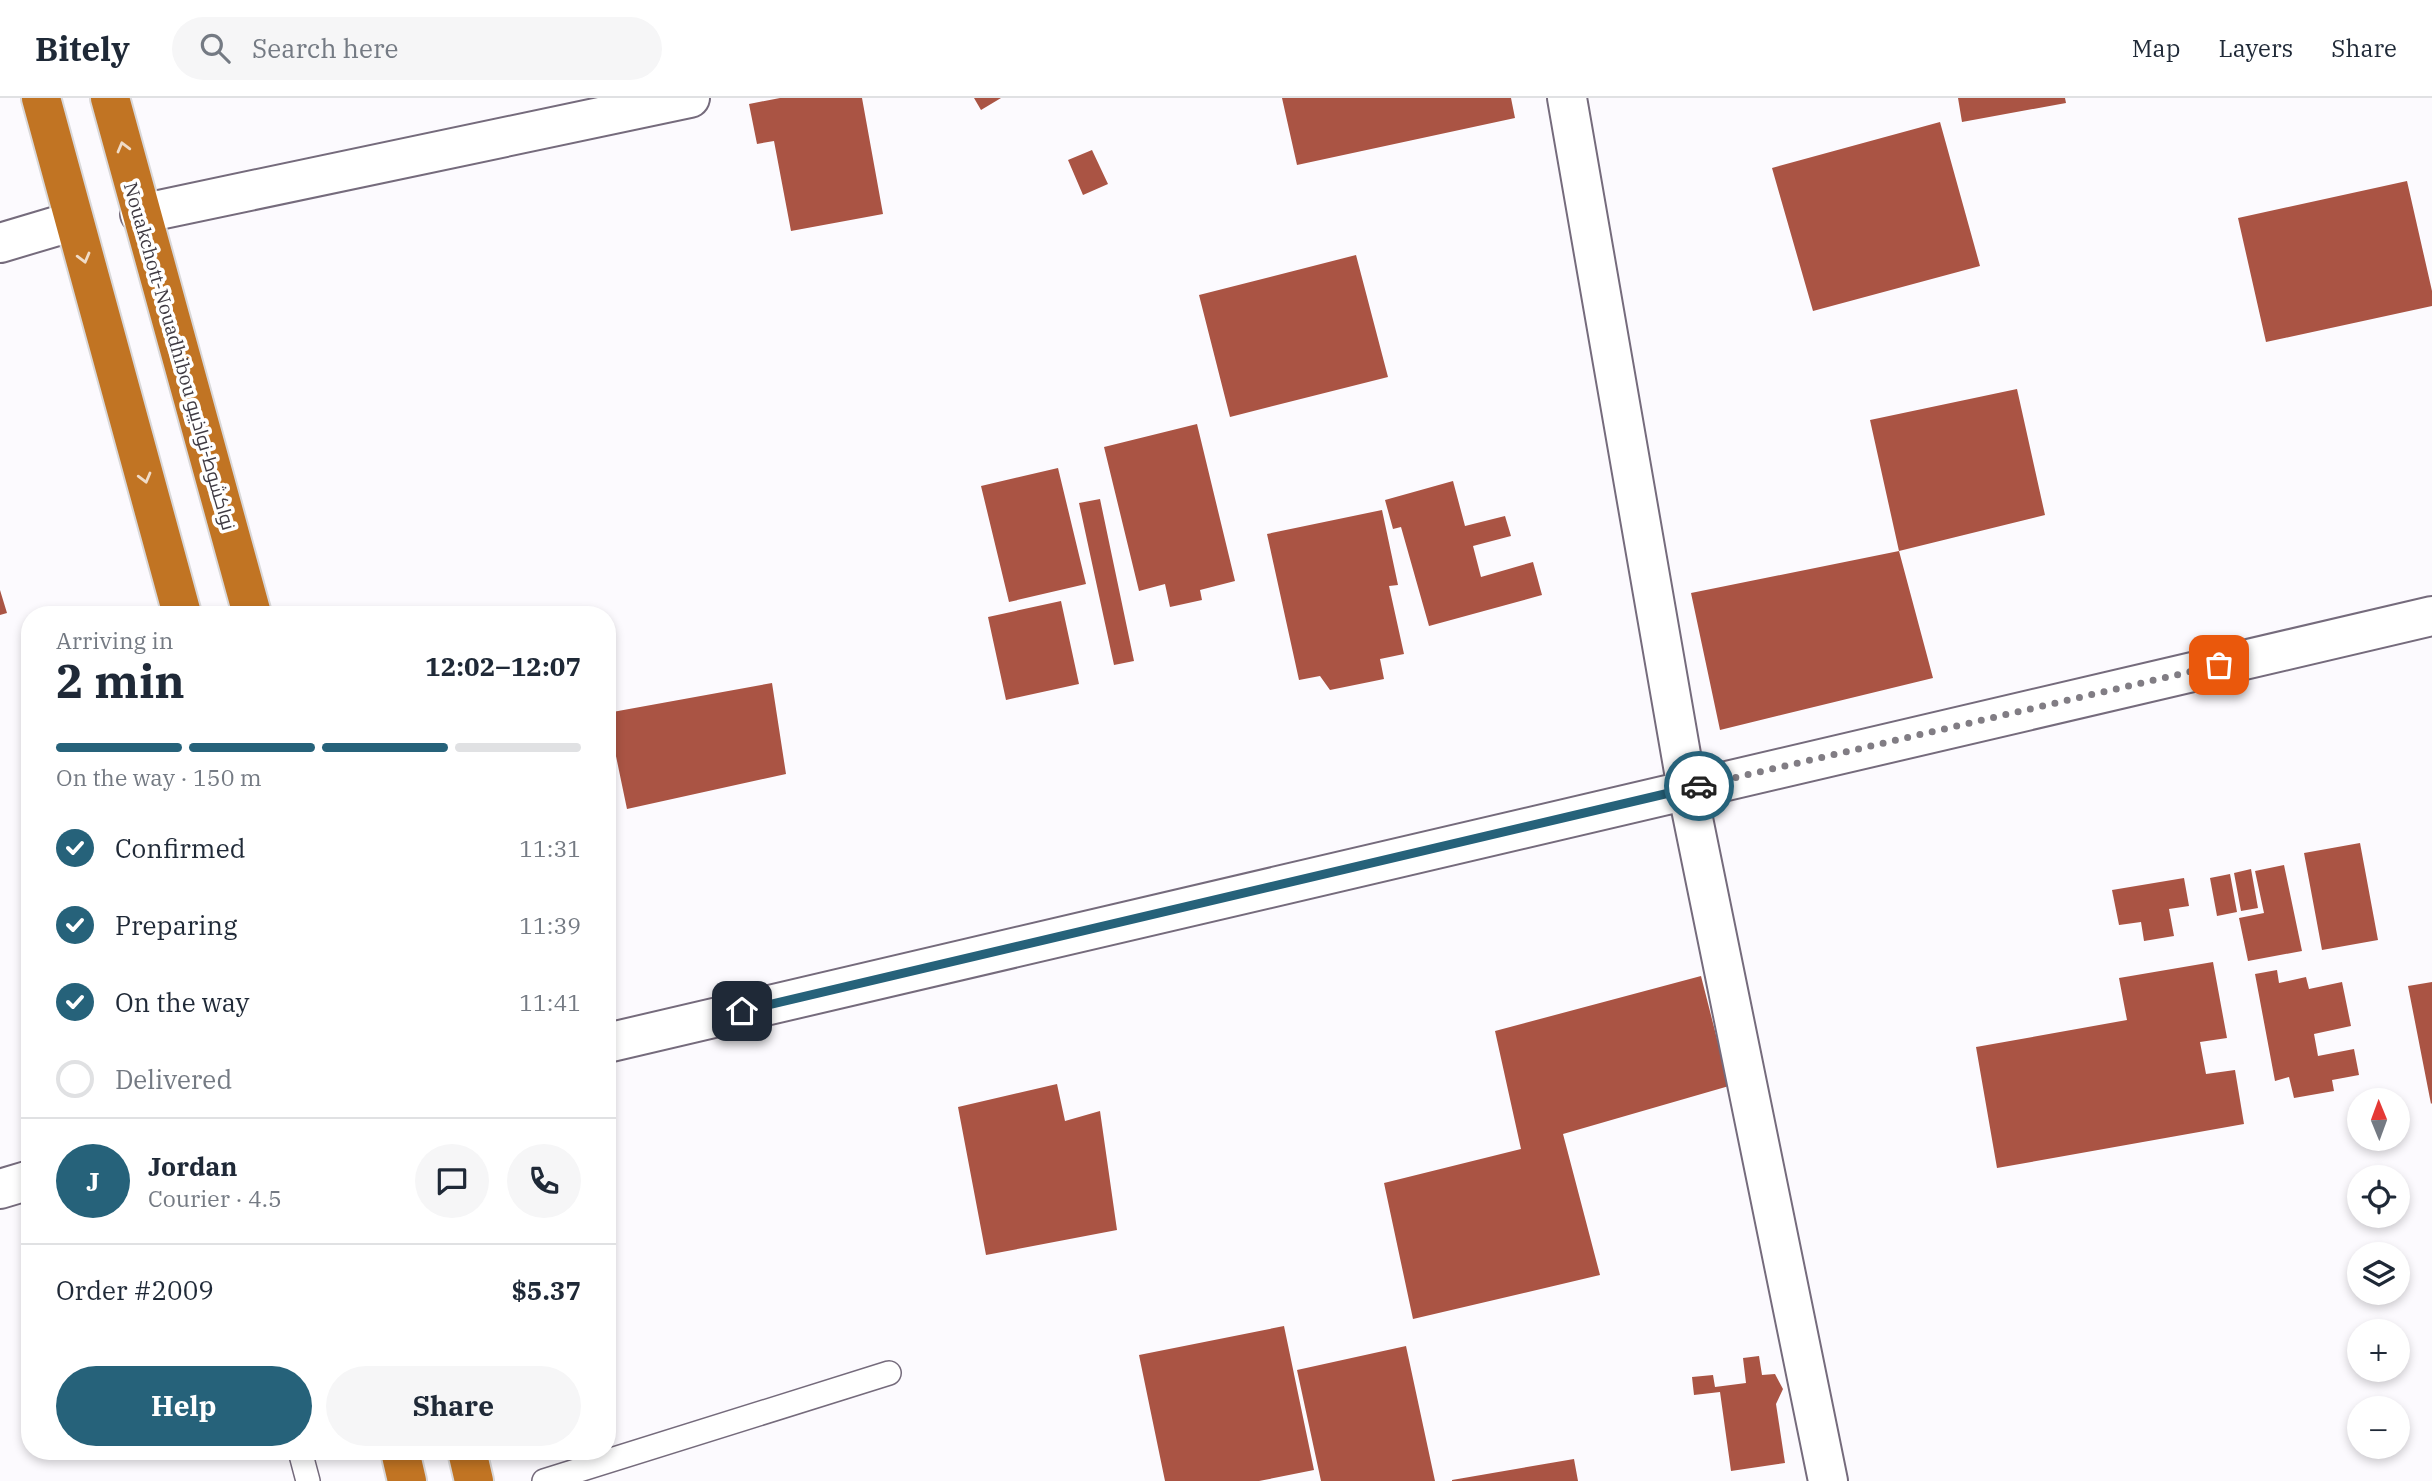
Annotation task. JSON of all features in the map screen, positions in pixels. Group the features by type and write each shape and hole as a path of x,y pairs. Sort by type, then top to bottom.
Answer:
{"highway":[{"path":"41,98 180,606"},
{"name":"Nouakchott-Nouadhibou نواكشوط-نواذيبو","path":"110,98 250,606"},
{"path":"402,1460 407,1481"},
{"path":"469,1460 474,1481"}],"street":[{"path":"140,214 690,98"},
{"path":"1567,98 1687,789 1828,1481"},
{"path":"0,243 74,221"},
{"path":"616,1041 2432,616"},
{"path":"0,1189 21,1183"}],"lane":[{"path":"544,1481 604,1465 889,1373"},
{"path":"302,1460 308,1481"}],"building":[{"path":"780,98 862,98 883,214 791,231 774,141 757,144 749,104"},
{"path":"974,98 1001,98 981,110"},
{"path":"1282,98 1511,98 1515,118 1297,165"},
{"path":"1958,98 2065,98 2066,103 1962,122"},
{"path":"1940,122 1980,266 1813,311 1772,168"},
{"path":"1092,150 1108,184 1083,195 1068,160"},
{"path":"2407,181 2432,291 2432,306 2266,342 2238,218"},
{"path":"1356,255 1388,377 1230,417 1199,295"},
{"path":"2017,389 2045,515 1899,551 1870,420"},
{"path":"1197,424 1235,581 1200,590 1202,600 1170,607 1165,584 1139,591 1104,447"},
{"path":"1058,468 1086,584 1009,602 981,486"},
{"path":"1453,481 1465,526 1505,516 1511,536 1473,546 1481,577 1533,562 1542,595 1429,626 1401,527 1393,529 1385,500"},
{"path":"1100,499 1134,661 1114,665 1079,503"},
{"path":"1382,510 1398,585 1389,586 1404,654 1380,659 1384,679 1330,690 1320,676 1299,680 1267,534"},
{"path":"1899,551 1933,678 1720,730 1691,593"},
{"path":"0,590 7,613 0,615"},
{"path":"1061,601 1079,684 1006,700 988,617"},
{"path":"772,683 786,774 627,809 616,756 616,711"},
{"path":"2360,843 2378,940 2322,950 2304,853"},
{"path":"2284,865 2302,951 2248,961 2239,918 2264,913 2255,871"},
{"path":"2251,869 2258,908 2241,911 2234,873"},
{"path":"2230,874 2237,912 2217,916 2210,878"},
{"path":"2184,878 2189,906 2169,909 2174,936 2144,941 2141,922 2119,925 2112,890"},
{"path":"2213,962 2227,1038 2200,1042 2206,1074 2235,1070 2244,1124 1997,1168 1976,1047 2127,1020 2119,978"},
{"path":"2277,970 2279,983 2306,977 2309,989 2342,982 2351,1026 2314,1034 2318,1056 2354,1049 2359,1075 2332,1080 2334,1091 2294,1098 2289,1077 2275,1081 2255,974"},
{"path":"1701,976 1729,1086 1563,1134 1600,1275 1413,1319 1384,1183 1521,1149 1495,1031"},
{"path":"2432,982 2432,1103 2431,1104 2408,986"},
{"path":"1057,1084 1065,1121 1100,1111 1117,1230 986,1255 958,1107"},
{"path":"1284,1326 1314,1470 1259,1481 1165,1481 1139,1355"},
{"path":"1406,1346 1435,1481 1321,1481 1297,1370"},
{"path":"1759,1356 1762,1375 1775,1374 1783,1389 1776,1404 1785,1463 1731,1471 1720,1392 1694,1395 1692,1377 1713,1375 1715,1387 1746,1383 1743,1358"},
{"path":"1574,1459 1578,1481 1452,1481 1452,1480"}],"way so far":[{"path":"1699,786 2219,665"}],"route":[{"path":"742,1011 1699,786"}]}
